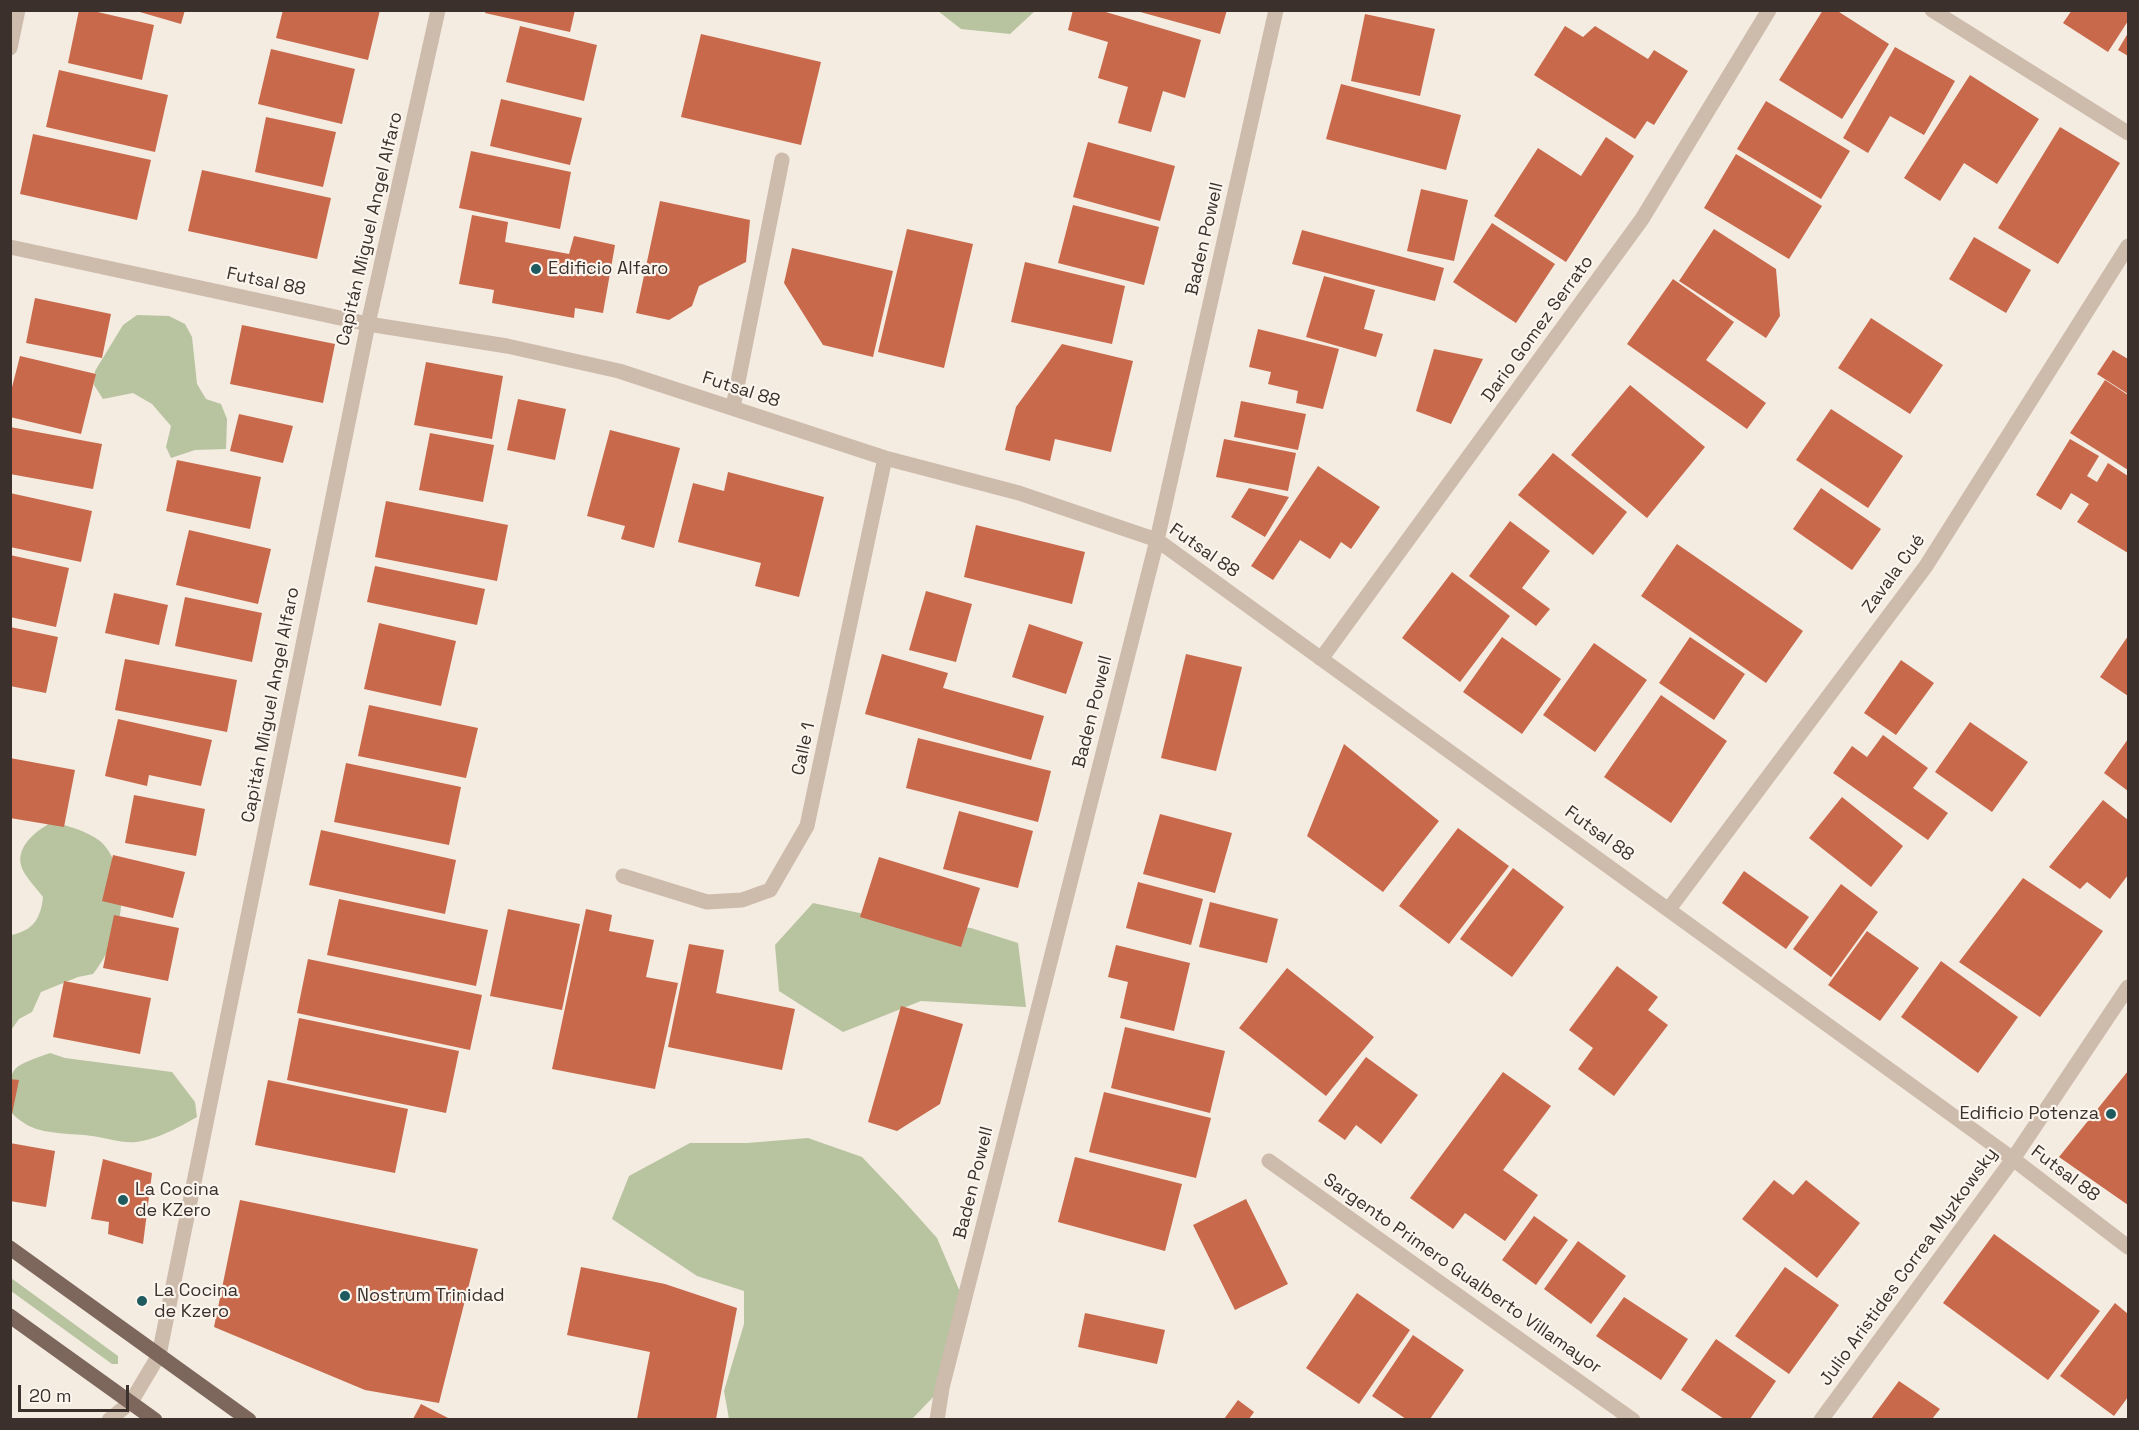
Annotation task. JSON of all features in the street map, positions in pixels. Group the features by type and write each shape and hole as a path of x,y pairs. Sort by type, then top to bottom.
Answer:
{"main road":[{"path":"10,1248 249,1419"},
{"path":"10,1316 155,1419"}],"street":[{"path":"10,48 18,10"},
{"name":"Capitán Miguel Angel Alfaro","path":"109,1419 130,1402 159,1355 368,324 438,10"},
{"name":"Baden Powell","path":"937,1419 945,1376 1157,540 1276,10"},
{"name":"Dario Gomez Serrato","path":"1321,659 1642,219 1769,10"},
{"path":"1932,10 2128,133"},
{"path":"733,407 782,160"},
{"name":"Zavala Cué","path":"1670,909 1926,566 2128,246"},
{"name":"Futsal 88","path":"10,247 368,324 507,346 619,371 885,458 1019,493 1157,540 2013,1159 2128,1248"},
{"name":"Calle 1","path":"622,876 707,902 742,900 770,890 807,826 885,458"},
{"name":"Julio Aristides Correa Myzkowsky","path":"1821,1419 2013,1159 2128,987"},
{"name":"Sargento Primero Gualberto Villamayor","path":"1269,1161 1633,1419"}],"green space":[{"path":"938,11 1035,11 1010,34 961,29"},
{"path":"137,315 169,316 185,324 192,337 197,384 206,399 221,404 227,419 226,449 195,450 171,458 166,447 171,426 152,404 133,393 103,399 94,385 95,371 123,325"},
{"path":"52,822 89,834 108,850 120,882 121,910 114,937 93,974 78,977 41,992 32,1012 19,1019 11,1030 11,935 30,927 38,917 43,897 25,874 20,858 26,843"},
{"path":"813,903 906,923 971,928 1018,943 1026,1007 921,1001 843,1032 779,991 775,945"},
{"path":"50,1053 65,1058 172,1072 195,1102 197,1117 163,1134 136,1142 52,1132 29,1126 11,1112 11,1077 14,1071 25,1062"},
{"path":"808,1138 862,1157 937,1238 960,1292 940,1390 912,1419 729,1419 724,1391 744,1324 744,1291 697,1276 612,1219 629,1176 690,1143 747,1143"},
{"path":"11,1278 118,1356 118,1364 112,1364 11,1291"}],"building":[{"path":"79,10 89,10 154,25 142,80 68,63"},
{"path":"133,10 185,10 181,24"},
{"path":"283,10 380,10 368,60 276,38"},
{"path":"486,10 575,10 570,32 485,13"},
{"path":"1073,10 1099,10 1201,40 1185,98 1163,91 1151,132 1118,123 1128,87 1098,78 1108,42 1068,30"},
{"path":"1133,10 1227,10 1220,34"},
{"path":"1823,10 1836,10 1889,44 1842,119 1779,80"},
{"path":"2072,10 2128,10 2128,21 2108,52 2063,23"},
{"path":"1365,14 1435,29 1420,96 1351,81"},
{"path":"520,26 597,45 584,101 506,82"},
{"path":"1565,26 1583,37 1595,26 1648,59 1654,50 1688,71 1654,125 1647,121 1635,139 1534,75"},
{"path":"2128,33 2128,56 2118,50"},
{"path":"701,34 821,62 801,145 681,117"},
{"path":"1895,47 1955,81 1924,135 1890,116 1868,153 1843,138"},
{"path":"271,49 355,69 342,124 258,104"},
{"path":"59,70 168,95 155,152 46,127"},
{"path":"1970,75 2039,119 1997,184 1964,163 1940,201 1904,178"},
{"path":"1341,84 1461,115 1446,170 1326,139"},
{"path":"501,99 582,118 570,165 490,146"},
{"path":"1766,101 1850,151 1821,199 1737,149"},
{"path":"266,117 336,132 323,187 255,172"},
{"path":"2060,127 2120,163 2058,264 1998,228"},
{"path":"33,134 151,160 137,220 20,194"},
{"path":"1606,137 1634,156 1566,262 1494,216 1538,148 1581,176"},
{"path":"1088,142 1175,166 1160,221 1073,197"},
{"path":"471,151 571,172 560,229 459,208"},
{"path":"1736,154 1822,206 1789,259 1704,208"},
{"path":"202,170 331,198 317,259 188,231"},
{"path":"1421,189 1468,200 1454,261 1407,251"},
{"path":"660,201 750,220 746,262 699,286 692,306 669,320 636,313"},
{"path":"1073,205 1159,227 1144,285 1058,263"},
{"name":"Edificio Alfaro","path":"472,215 508,222 505,242 569,254 574,236 615,245 603,313 575,308 574,318 492,303 494,290 459,284"},
{"path":"1492,223 1555,264 1516,323 1453,282"},
{"path":"907,229 973,244 944,368 878,352"},
{"path":"1714,229 1776,269 1780,316 1766,338 1679,281"},
{"path":"1302,230 1444,268 1435,301 1292,264"},
{"path":"1974,237 2031,270 2006,313 1949,279"},
{"path":"792,248 893,271 873,357 823,345 784,283"},
{"path":"1025,262 1125,286 1112,344 1011,322"},
{"path":"1324,276 1375,290 1364,329 1383,334 1376,357 1306,337"},
{"path":"1673,279 1734,322 1706,360 1766,403 1747,429 1627,344"},
{"path":"35,298 111,314 102,358 26,343"},
{"path":"1871,318 1943,365 1910,414 1838,368"},
{"path":"242,325 335,344 323,403 230,384"},
{"path":"1258,329 1339,349 1323,409 1296,403 1298,391 1268,384 1271,372 1249,367"},
{"path":"1062,344 1133,361 1111,452 1055,439 1050,461 1005,450 1016,407"},
{"path":"1434,349 1483,359 1451,424 1416,411"},
{"path":"2113,350 2128,359 2128,394 2097,374"},
{"path":"20,356 96,374 81,434 10,417 10,395"},
{"path":"426,362 503,376 492,439 414,425"},
{"path":"2105,380 2128,395 2128,470 2070,433"},
{"path":"1630,385 1705,447 1647,518 1571,455"},
{"path":"518,399 566,409 555,460 507,450"},
{"path":"1241,401 1306,414 1298,450 1234,437"},
{"path":"1831,409 1903,456 1868,508 1796,460"},
{"path":"239,414 293,426 283,463 230,451"},
{"path":"10,427 102,444 93,489 10,474"},
{"path":"610,430 680,448 654,548 621,539 625,526 587,516"},
{"path":"430,433 494,445 483,502 419,490"},
{"path":"1224,439 1296,453 1288,491 1216,477"},
{"path":"2070,439 2099,456 2087,476 2097,482 2108,463 2128,476 2128,553 2077,522 2089,504 2071,493 2061,510 2036,495"},
{"path":"1553,453 1627,512 1593,555 1518,495"},
{"path":"177,460 261,477 250,529 166,511"},
{"path":"1318,466 1380,507 1351,549 1341,542 1330,559 1300,540 1273,580 1251,566"},
{"path":"728,472 824,497 799,597 755,586 761,563 678,542 693,483 724,491"},
{"path":"1249,488 1289,497 1265,537 1231,517"},
{"path":"1821,488 1881,529 1852,570 1793,529"},
{"path":"10,493 92,511 81,562 10,547"},
{"path":"386,501 508,525 497,581 375,557"},
{"path":"1510,521 1550,551 1522,588 1550,609 1536,626 1469,576"},
{"path":"976,525 1085,552 1072,604 964,577"},
{"path":"189,530 271,549 258,604 176,585"},
{"path":"1677,544 1803,631 1766,683 1641,596"},
{"path":"10,555 69,568 56,627 10,617"},
{"path":"375,566 485,589 477,625 367,602"},
{"path":"1452,572 1510,616 1460,682 1402,638"},
{"path":"926,591 972,604 956,662 909,650"},
{"path":"114,593 168,605 159,645 105,633"},
{"path":"185,597 262,613 252,662 175,646"},
{"path":"379,623 456,641 441,706 364,689"},
{"path":"1029,624 1083,642 1066,694 1012,677"},
{"path":"10,627 58,637 46,693 10,686"},
{"path":"2128,636 2128,696 2100,677"},
{"path":"1502,637 1561,679 1522,734 1463,692"},
{"path":"1690,637 1745,674 1714,720 1659,683"},
{"path":"1594,643 1647,680 1595,752 1543,715"},
{"path":"882,654 948,673 943,688 1044,716 1031,760 865,714"},
{"path":"1186,654 1242,667 1216,771 1161,758"},
{"path":"125,659 237,680 227,732 115,710"},
{"path":"1901,660 1934,683 1896,735 1864,713"},
{"path":"1661,695 1727,741 1671,823 1604,777"},
{"path":"369,705 478,728 466,778 358,756"},
{"path":"118,719 212,740 201,786 149,775 147,786 105,776"},
{"path":"1970,722 2028,762 1992,812 1935,772"},
{"path":"1883,735 1928,768 1913,788 1948,813 1928,840 1833,773 1852,746 1867,757"},
{"path":"918,738 1051,771 1038,822 906,788"},
{"path":"2128,739 2128,791 2104,773"},
{"path":"1344,744 1439,821 1383,892 1307,836"},
{"path":"10,758 75,770 64,827 10,818"},
{"path":"346,763 461,787 449,845 334,822"},
{"path":"134,795 205,809 196,856 125,843"},
{"path":"1842,797 1903,846 1871,887 1809,838"},
{"path":"2103,800 2128,820 2128,875 2110,899 2087,882 2080,889 2049,867"},
{"path":"959,811 1033,831 1018,888 943,869"},
{"path":"1160,814 1232,833 1215,893 1143,874"},
{"path":"1458,828 1509,866 1449,944 1399,906"},
{"path":"321,830 456,860 445,914 309,885"},
{"path":"113,855 185,872 173,918 102,901"},
{"path":"879,857 980,888 961,947 860,917"},
{"path":"1513,868 1564,907 1512,977 1460,939"},
{"path":"1744,871 1809,917 1786,949 1722,903"},
{"path":"2023,878 2103,931 2040,1017 1959,962"},
{"path":"1138,882 1203,899 1191,945 1126,928"},
{"path":"1841,884 1878,912 1831,977 1793,949"},
{"path":"339,899 488,930 476,986 327,955"},
{"path":"1210,902 1278,919 1267,963 1199,947"},
{"path":"508,909 580,924 562,1010 490,996"},
{"path":"586,909 612,915 609,931 654,940 646,977 678,983 655,1089 552,1069"},
{"path":"114,915 179,928 168,981 103,968"},
{"path":"1867,931 1919,968 1880,1021 1828,985"},
{"path":"689,944 724,950 716,993 795,1009 782,1070 668,1047"},
{"path":"1116,945 1190,963 1174,1031 1120,1018 1128,982 1108,977"},
{"path":"308,959 482,995 470,1050 297,1013"},
{"path":"1941,961 2018,1017 1978,1073 1901,1017"},
{"path":"1617,966 1658,997 1648,1010 1668,1025 1614,1096 1578,1069 1593,1048 1569,1030"},
{"path":"1287,968 1374,1037 1326,1096 1239,1028"},
{"path":"64,981 151,998 140,1054 53,1037"},
{"path":"901,1006 963,1024 940,1104 897,1131 868,1122"},
{"path":"299,1018 459,1051 446,1113 287,1080"},
{"path":"1125,1027 1225,1051 1210,1113 1111,1088"},
{"path":"1366,1057 1418,1095 1381,1144 1356,1125 1345,1140 1318,1121"},
{"name":"Edificio Potenza","path":"2128,1071 2128,1205 2059,1157"},
{"path":"1503,1072 1551,1106 1503,1170 1538,1195 1505,1241 1465,1213 1453,1229 1410,1198"},
{"path":"10,1079 19,1080 12,1114 10,1114"},
{"path":"268,1080 408,1109 395,1173 255,1145"},
{"path":"1104,1092 1211,1118 1196,1178 1089,1152"},
{"path":"10,1143 55,1151 46,1207 10,1201"},
{"path":"1075,1157 1182,1184 1165,1251 1058,1222"},
{"path":"103,1159 152,1173 143,1244 108,1234 109,1222 91,1219"},
{"path":"1774,1180 1793,1195 1806,1180 1860,1223 1817,1278 1742,1219"},
{"path":"1246,1199 1288,1284 1235,1310 1193,1225"},
{"path":"240,1200 478,1249 439,1403 365,1390 214,1327"},
{"path":"1534,1216 1568,1240 1536,1285 1502,1260"},
{"path":"1994,1234 2100,1311 2048,1380 1943,1303"},
{"path":"1578,1241 1626,1276 1591,1324 1544,1289"},
{"path":"581,1267 665,1284 737,1308 716,1419 637,1419 650,1352 567,1335"},
{"path":"1785,1267 1839,1305 1789,1374 1735,1336"},
{"path":"1357,1293 1410,1330 1359,1404 1306,1368"},
{"path":"1624,1297 1688,1339 1661,1380 1596,1336"},
{"path":"2115,1303 2128,1314 2128,1397 2114,1416 2060,1376"},
{"path":"1085,1313 1165,1330 1157,1364 1078,1347"},
{"path":"1413,1335 1464,1370 1430,1419 1406,1419 1372,1396"},
{"path":"1716,1339 1776,1381 1750,1419 1724,1419 1681,1390"},
{"path":"1899,1381 1940,1409 1932,1419 1871,1419"},
{"path":"1238,1400 1254,1412 1249,1419 1224,1419"},
{"path":"421,1404 450,1419 413,1419"}],"place":[{"name":"Edificio Alfaro","path":"536,269"},
{"name":"Edificio Potenza","path":"2111,1114"},
{"name":"La Cocina de KZero","path":"123,1200"},
{"name":"Nostrum Trinidad","path":"345,1296"},
{"name":"La Cocina de Kzero","path":"142,1301"}]}
